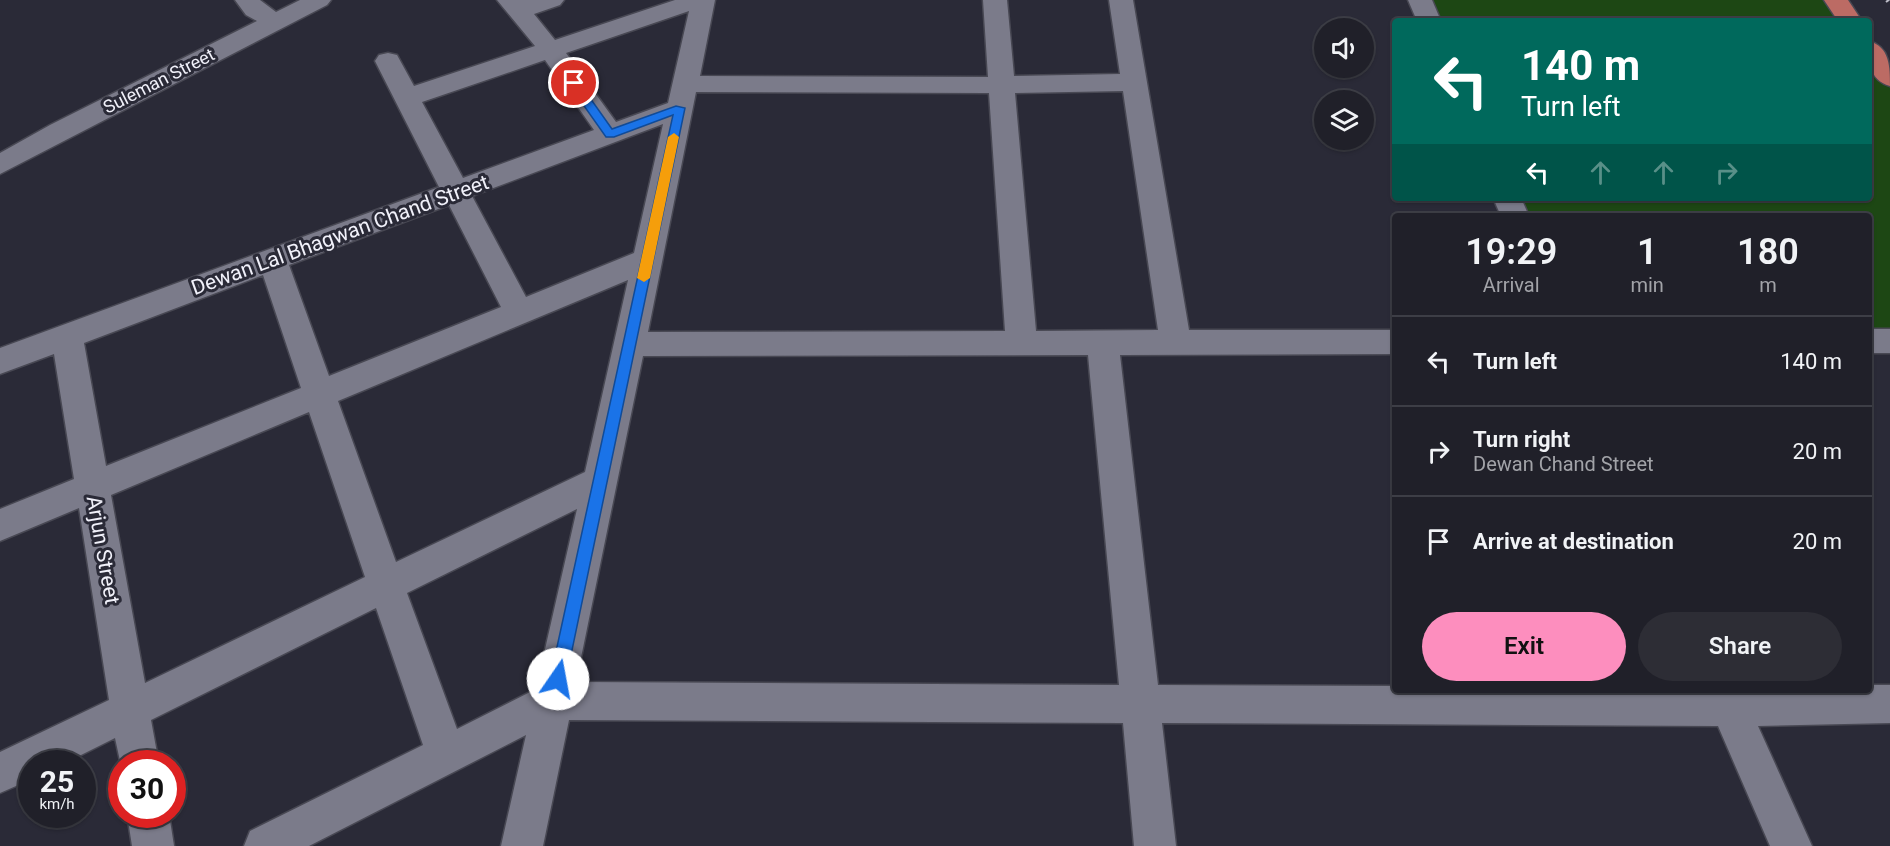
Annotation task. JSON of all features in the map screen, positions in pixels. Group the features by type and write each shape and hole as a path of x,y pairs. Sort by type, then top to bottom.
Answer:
{"main road":[{"path":"1836,0 1848,18"},
{"path":"1872,53 1890,78"}],"street":[{"path":"247,0 255,10 276,22"},
{"name":"Suleman Street","path":"0,165 59,132 319,0"},
{"path":"513,5 552,0"},
{"path":"408,97 701,0 522,846"},
{"path":"994,0 1022,344"},
{"path":"1121,0 1176,343"},
{"path":"1420,0 1428,18"},
{"path":"513,5 550,49 610,134"},
{"path":"388,61 519,313"},
{"path":"682,96 1135,82"},
{"name":"Dewan Lal Bhagwan Chand Street","path":"0,361 610,134 682,96"},
{"path":"272,259 446,755"},
{"path":"0,525 647,260"},
{"name":"Arjun Street","path":"67,336 137,750"},
{"path":"1872,341 1890,341"},
{"path":"630,344 1392,342"},
{"path":"1103,343 1155,846"},
{"path":"0,772 600,481"},
{"path":"1726,699 1791,846"},
{"path":"265,846 553,701 1142,704 1726,699 1890,705"},
{"path":"150,828 153,846"}],"green space":[{"path":"1420,0 1841,0 1854,18 1428,18"},
{"path":"1872,43 1890,67 1890,341 1872,341 1872,213 1514,213 1508,201 1872,201"}],"railway":[{"path":"1887,0 1890,4"}],"slow traffic":[{"path":"644,278 674,137"}],"route":[{"path":"558,679 680,108 610,134 574,83"}]}
